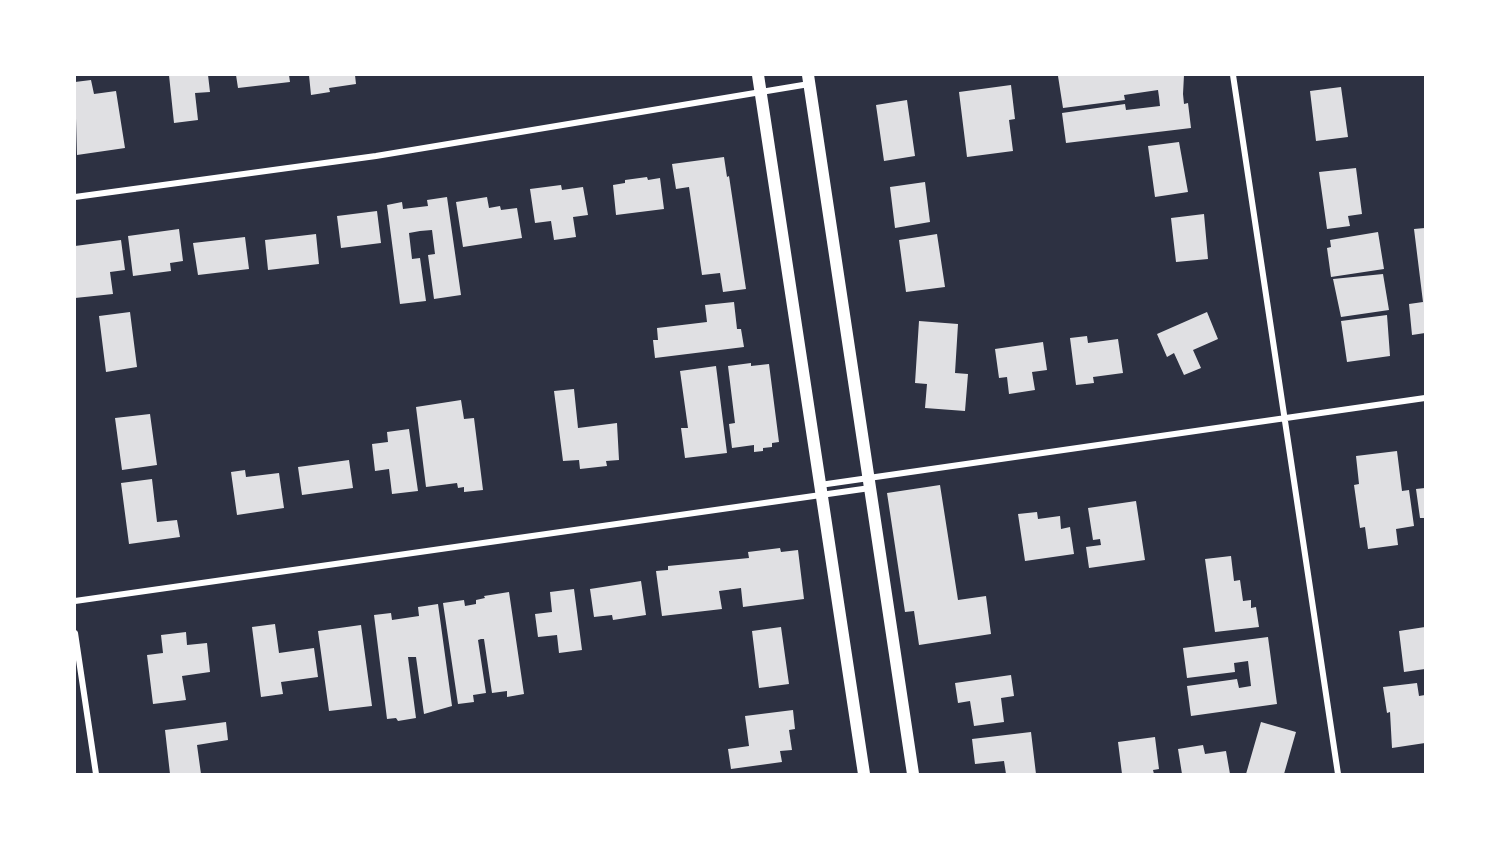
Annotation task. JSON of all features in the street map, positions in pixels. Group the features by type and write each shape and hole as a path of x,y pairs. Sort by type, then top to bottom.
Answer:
{"main road":[{"path":"758,75 864,774"},
{"path":"808,80 913,774"}],"street":[{"path":"1233,75 1338,774"},
{"path":"75,197 376,156 761,92 808,80"},
{"path":"75,601 1425,398"},
{"path":"75,633 96,774"}],"building":[{"path":"169,75 208,75 210,92 195,93 198,120 174,123"},
{"path":"236,75 289,75 290,82 238,88"},
{"path":"309,75 355,75 356,84 329,88 330,92 311,95"},
{"path":"1184,75 1184,104 1188,103 1191,128 1066,143 1062,113 1125,104 1126,110 1160,106 1159,97 1158,90 1124,95 1125,100 1063,108 1058,76"},
{"path":"91,80 94,94 116,91 125,148 77,155 75,82"},
{"path":"1011,85 1015,119 1009,120 1013,151 967,157 959,92"},
{"path":"1341,87 1348,137 1316,141 1310,91"},
{"path":"907,100 915,156 884,161 876,105"},
{"path":"1179,142 1188,192 1155,197 1148,146"},
{"path":"724,157 727,177 729,176 746,289 723,292 720,273 702,275 689,187 676,189 672,164"},
{"path":"1356,168 1362,214 1348,216 1350,226 1327,229 1319,172"},
{"path":"647,177 648,180 660,178 664,209 616,215 613,185 625,183 625,180"},
{"path":"925,182 930,222 895,228 890,187"},
{"path":"561,185 562,190 583,187 588,215 573,217 576,237 554,240 551,221 535,223 530,189"},
{"path":"447,197 461,295 434,299 428,255 435,254 432,230 420,231 409,233 412,259 420,258 426,301 400,304 387,205 402,202 403,209 428,206 427,200"},
{"path":"487,197 489,208 500,206 501,210 517,208 522,238 463,247 456,202"},
{"path":"377,211 381,243 341,248 337,216"},
{"path":"1204,214 1208,259 1176,262 1171,218"},
{"path":"1425,228 1425,333 1412,335 1409,304 1423,302 1414,229"},
{"path":"179,229 183,261 170,263 171,271 133,276 128,236"},
{"path":"1378,232 1384,269 1331,277 1327,248 1331,247 1330,240"},
{"path":"316,234 319,264 268,270 265,240"},
{"path":"937,234 945,287 906,292 899,240"},
{"path":"245,237 249,269 198,275 193,243"},
{"path":"121,240 125,270 110,272 113,294 75,298 75,246"},
{"path":"1383,274 1389,310 1341,317 1333,279"},
{"path":"734,302 737,329 741,329 744,347 655,358 653,340 658,340 657,328 707,322 705,305"},
{"path":"130,312 137,367 106,372 99,316"},
{"path":"1207,312 1218,339 1193,350 1201,368 1184,375 1174,353 1167,357 1157,334"},
{"path":"1387,315 1390,356 1347,362 1341,321"},
{"path":"919,321 958,324 955,373 968,374 965,411 925,408 927,384 915,383"},
{"path":"1087,336 1088,343 1118,339 1123,373 1093,377 1094,383 1076,385 1070,338"},
{"path":"1043,342 1047,370 1032,372 1035,390 1009,394 1007,377 999,378 995,349"},
{"path":"751,363 751,366 769,364 779,442 772,443 772,447 763,448 763,451 754,452 754,445 732,448 729,424 735,423 728,366"},
{"path":"716,366 727,453 685,458 681,428 688,428 680,371"},
{"path":"574,389 578,428 617,423 619,460 606,461 607,466 580,469 579,460 563,461 554,391"},
{"path":"461,400 464,419 474,418 483,490 464,492 464,487 458,488 457,483 426,487 416,407"},
{"path":"150,414 157,465 122,470 115,418"},
{"path":"409,429 418,491 392,494 389,469 375,471 372,444 388,442 387,432"},
{"path":"1397,451 1402,491 1409,490 1414,526 1396,529 1398,545 1368,549 1365,527 1360,528 1354,485 1359,484 1356,456"},
{"path":"349,460 353,488 302,495 298,467"},
{"path":"245,470 246,477 279,473 284,508 237,515 231,472"},
{"path":"152,479 157,522 177,520 180,537 129,544 121,483"},
{"path":"940,485 958,600 986,596 991,634 919,645 914,611 905,612 887,493"},
{"path":"1425,488 1425,518 1420,518 1416,489"},
{"path":"1136,501 1145,560 1089,568 1086,547 1101,545 1100,539 1093,540 1088,508"},
{"path":"1037,512 1038,519 1060,516 1061,529 1070,527 1074,554 1025,561 1018,514"},
{"path":"780,548 781,552 798,550 804,599 743,607 741,588 719,591 722,609 662,616 656,571 668,570 668,566 749,558 748,552"},
{"path":"1231,556 1234,581 1240,580 1243,601 1251,600 1251,608 1256,607 1259,627 1215,632 1205,559"},
{"path":"641,581 646,615 613,620 612,615 594,617 590,589"},
{"path":"574,589 582,650 559,653 557,635 538,637 535,614 552,612 550,592"},
{"path":"509,592 524,694 507,697 507,691 492,693 484,639 481,639 478,640 486,693 473,695 474,702 458,704 443,603 464,600 465,606 476,604 476,600 485,598 484,596"},
{"path":"438,604 452,706 424,714 416,657 408,657 416,718 398,721 396,718 387,719 374,615 391,613 392,620 419,616 418,607"},
{"path":"275,624 279,653 314,648 318,677 281,682 283,694 261,697 252,627"},
{"path":"361,625 372,706 329,711 318,631"},
{"path":"781,627 789,684 759,688 752,631"},
{"path":"1425,627 1425,669 1404,672 1399,631"},
{"path":"186,632 187,645 207,643 210,672 182,676 186,700 153,704 147,655 163,653 161,635"},
{"path":"1268,637 1277,704 1191,716 1187,686 1237,679 1239,688 1251,686 1248,661 1234,663 1235,672 1187,678 1183,648"},
{"path":"1011,675 1014,696 1001,698 1004,722 974,726 970,701 958,703 955,683"},
{"path":"1417,683 1419,696 1425,695 1425,743 1392,748 1390,712 1387,713 1383,687"},
{"path":"793,710 795,729 789,730 792,750 780,751 782,762 731,769 728,749 749,746 745,716"},
{"path":"226,722 228,740 197,745 201,774 170,774 165,730"},
{"path":"1261,722 1296,732 1284,774 1246,774"},
{"path":"1031,732 1036,774 1006,774 1004,761 975,764 972,739"},
{"path":"1155,737 1159,769 1153,770 1154,774 1122,774 1118,742"},
{"path":"1203,745 1205,754 1226,751 1230,774 1182,774 1178,749"}]}
